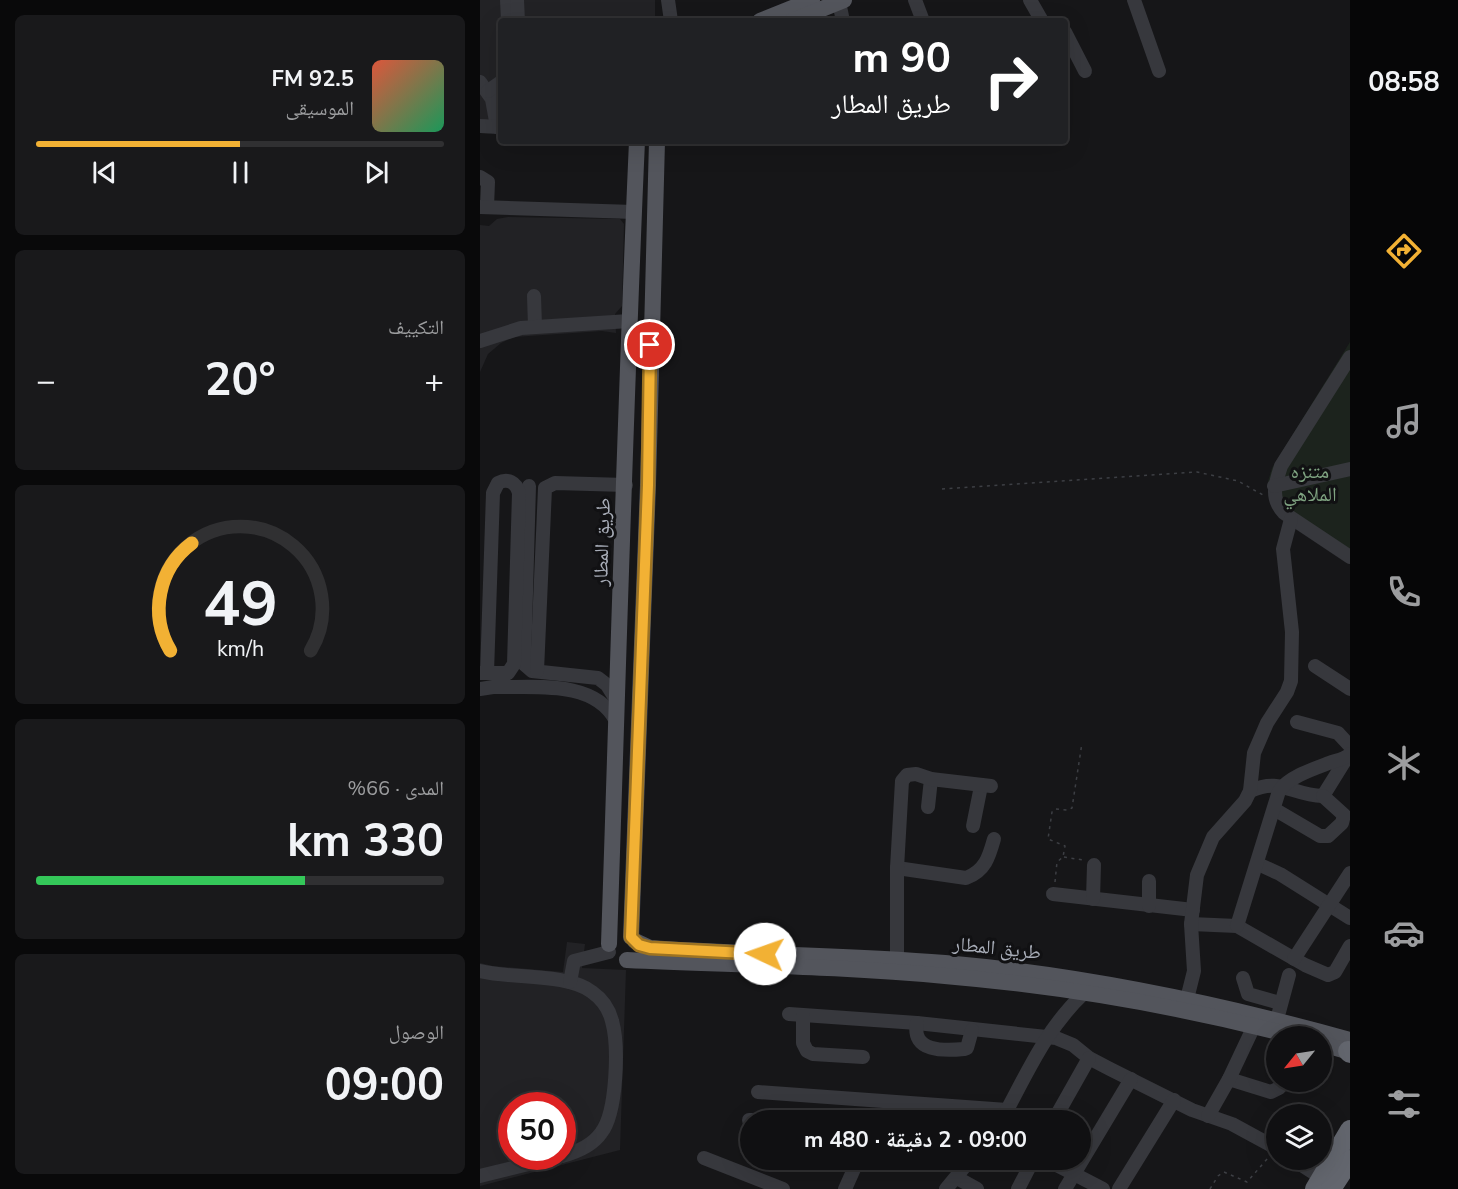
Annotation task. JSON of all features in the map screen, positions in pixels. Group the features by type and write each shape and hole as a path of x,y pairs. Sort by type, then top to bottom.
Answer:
{"highway":[{"path":"1323,1185 1350,1130"},
{"path":"1323,1185 1350,1160"}],"main road":[{"path":"767,18 812,0"},
{"path":"799,18 841,1"},
{"name":"طريق المطار","path":"609,948 626,485 629,321 638,144"},
{"path":"633,939 622,933 616,934 609,948 615,959 627,960 634,954 657,144"},
{"path":"634,212 655,212"},
{"path":"629,321 651,321"},
{"path":"626,485 648,485"},
{"name":"طريق المطار","path":"633,939 650,948 897,966"},
{"name":"طريق المطار","path":"627,960 994,968 1266,1029"},
{"name":"طريق المطار","path":"1084,987 1279,1011 1350,1049"},
{"name":"طريق المطار","path":"1332,1046 1350,1049"}],"street":[{"path":"507,0 508,18"},
{"path":"517,0 518,18"},
{"path":"668,0 671,18"},
{"path":"915,0 922,18"},
{"path":"1030,0 1040,18"},
{"path":"1134,0 1159,71"},
{"path":"841,1 843,18"},
{"path":"1068,38 1085,71"},
{"path":"484,87 495,106 498,122"},
{"path":"480,105 495,106"},
{"path":"480,126 498,127"},
{"path":"480,177 488,182 484,207 634,212"},
{"path":"528,327 534,296"},
{"path":"480,329 629,321"},
{"path":"480,341 528,327"},
{"path":"1350,357 1281,466 1274,486 1276,503 1291,519 1350,557"},
{"path":"1274,486 1350,470"},
{"path":"509,481 514,483 519,493 514,664 508,673 483,673 485,574 493,493 498,483 509,481"},
{"path":"537,671 545,488 555,483 626,485"},
{"path":"528,486 523,659 527,668 537,671 598,678 607,685 617,701"},
{"path":"1250,791 1254,753 1267,723 1287,692 1291,681 1292,632 1283,549 1291,519"},
{"path":"1316,666 1350,688"},
{"path":"480,689 493,687 580,691 598,699 612,712 616,721"},
{"path":"1298,722 1338,733 1349,753"},
{"path":"1237,926 1283,786 1349,753"},
{"path":"1323,796 1349,753"},
{"path":"897,966 897,868 902,781 909,774 986,786 973,826"},
{"path":"928,807 931,779"},
{"path":"1187,999 1194,959 1192,917 1197,875 1213,837 1250,791 1267,784 1283,786 1304,794 1323,796 1335,804 1344,815 1342,823 1328,836 1320,836 1274,809"},
{"path":"897,868 966,878 977,873 987,862 994,839"},
{"path":"1258,864 1289,880 1350,918"},
{"path":"1093,899 1094,865"},
{"path":"1294,958 1350,873"},
{"path":"1149,881 1149,906"},
{"path":"1053,894 1149,906 1237,926 1330,975 1335,972 1350,946"},
{"path":"570,982 574,961 609,948"},
{"path":"480,971 580,985 598,997 610,1014 614,1034 614,1068 612,1102 607,1124 601,1134 584,1148 576,1151"},
{"path":"1243,978 1248,994 1279,1011 1289,975"},
{"path":"1005,1110 1046,1037 1084,987"},
{"path":"863,1056 807,1052 796,1015 917,1023 1062,1040 1089,1058 1208,1116 1232,1124 1266,1143"},
{"path":"917,1023 919,1042 924,1047 931,1048 968,1048 972,1030"},
{"path":"1208,1116 1229,1079 1254,1026"},
{"path":"1060,1110 1089,1058"},
{"path":"1065,1189 1131,1079"},
{"path":"1229,1079 1266,1090"},
{"path":"758,1092 949,1110"},
{"path":"1119,1189 1174,1100"},
{"path":"704,1158 783,1189"},
{"path":"480,1176 505,1170"},
{"path":"845,1189 854,1170"},
{"path":"946,1189 963,1170"},
{"path":"1018,1189 1028,1170"},
{"path":"1067,1170 1103,1189"},
{"path":"1306,1170 1323,1185"},
{"path":"957,1178 976,1189"}],"path":[{"path":"942,489 1197,472 1238,482 1276,503"},
{"path":"1053,894 1057,862 1063,857 1064,845 1048,839 1052,812 1055,809 1071,809 1082,743"},
{"path":"1063,857 1083,860 1094,865"},
{"path":"1210,1189 1218,1176 1224,1172 1243,1182 1249,1181 1266,1160"}],"shaded area":[{"path":"480,0 655,0 655,18 498,18 498,134 480,133"},
{"path":"508,217 620,219 624,224 622,306 615,314 616,333 602,331 514,337 501,343 488,354 480,372 480,225 489,226 497,219"},
{"path":"567,942 585,944 582,968 626,970 620,1150 576,1161 576,1092 498,1092 498,1170 542,1170 480,1186 480,963 563,972"}],"green space":[{"name":"متنزه الملاهي","path":"1350,342 1350,554 1271,495 1268,481 1272,468"}],"route":[{"path":"650,345 648,485 631,937 639,945 650,948 765,954"}]}
